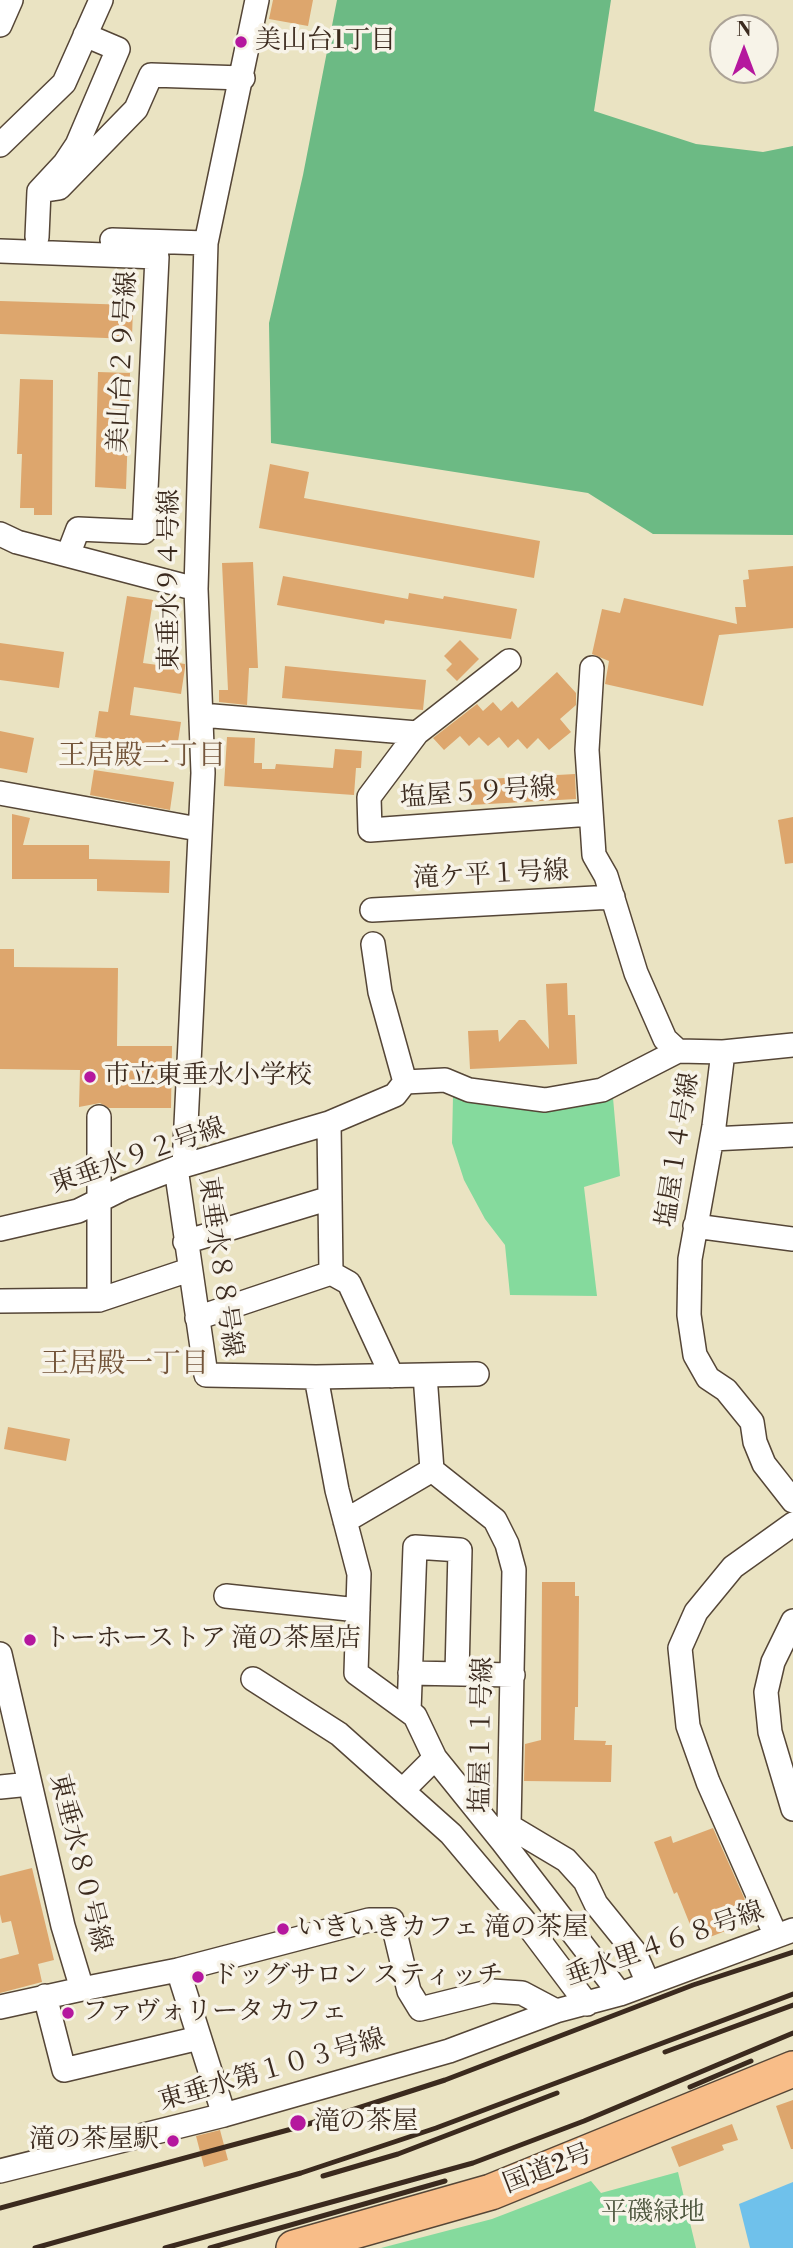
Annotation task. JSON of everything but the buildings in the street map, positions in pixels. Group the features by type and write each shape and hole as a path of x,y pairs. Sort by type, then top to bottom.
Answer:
{"highway":[{"name":"国道2号","path":"294,2248 491,2192 793,2068"}],"street":[{"path":"0,25 11,0"},
{"path":"0,145 64,82 101,0"},
{"name":"東垂水９４号線","path":"180,1167 203,773 196,589 206,243 243,78 257,0"},
{"path":"37,237 39,191 65,163 77,145 118,49 85,35"},
{"path":"39,191 58,188 136,109 151,75 243,78"},
{"path":"0,236 206,243"},
{"name":"美山台２９号線","path":"0,251 157,257 144,532 78,529 68,555"},
{"path":"0,534 18,542 196,589"},
{"path":"201,715 417,733 509,661"},
{"name":"塩屋１４号線","path":"592,668 587,750 594,855 606,876 636,973 665,1039 678,1051 723,1052 712,1139 690,1259 689,1315 695,1355 708,1378 726,1390 752,1422 755,1441 764,1464 793,1501"},
{"name":"塩屋５９号線","path":"417,733 369,797 370,830 591,814"},
{"path":"0,793 198,829"},
{"name":"滝ケ平１号線","path":"372,910 613,897"},
{"path":"373,944 380,992 405,1082 445,1080 469,1090 545,1100 603,1090 678,1051"},
{"path":"723,1052 793,1045"},
{"name":"東垂水９２号線","path":"0,1229 78,1211 180,1167 329,1123 395,1095 405,1082"},
{"path":"99,1117 99,1300"},
{"path":"329,1123 331,1273"},
{"path":"712,1139 793,1135"},
{"name":"東垂水８８号線","path":"180,1167 185,1242 206,1375 316,1377"},
{"path":"185,1242 330,1198"},
{"path":"695,1226 793,1238"},
{"path":"0,1301 99,1300 189,1270"},
{"path":"197,1318 331,1273 349,1283 392,1376"},
{"path":"477,1374 316,1377 345,1521 359,1574 356,1673 415,1716 435,1758 505,1834 566,1860 585,1881 596,1904 634,1951 648,1983"},
{"path":"345,1521 432,1470 425,1375"},
{"name":"塩屋１１号線","path":"432,1470 495,1520 507,1544 514,1570 513,1675 505,1834 620,1994"},
{"path":"784,1933 708,1782 688,1726 680,1648 696,1612 733,1567 793,1524"},
{"path":"409,1711 415,1547 460,1550 457,1675"},
{"path":"226,1596 358,1610"},
{"path":"791,1627 773,1662 766,1692 770,1732 793,1809"},
{"name":"東垂水８０号線","path":"0,1654 8,1724 30,1784 63,1926 82,1989 178,1970 369,1920 392,1920 409,1991 420,2009 492,1991 522,1993 556,2011"},
{"path":"410,1673 513,1675"},
{"path":"253,1679 340,1734 451,1834 491,1879 587,2004"},
{"path":"403,1790 435,1758"},
{"path":"0,1787 30,1784"},
{"name":"垂水里４６８号線","path":"556,2011 620,1994 784,1933"},
{"path":"178,1970 224,2115"},
{"path":"0,2007 82,1989"},
{"path":"45,1996 65,2070 199,2038"},
{"name":"東垂水第１０３号線","path":"0,2171 224,2115 449,2050 556,2011"}],"green space":[{"path":"337,0 611,0 594,111 696,144 763,152 793,146 793,535 653,534 588,493 271,443 269,323 303,175"},
{"path":"453,1096 528,1110 563,1109 613,1098 620,1176 584,1187 597,1296 510,1295 505,1245 485,1219 464,1180 452,1143"},
{"name":"平磯緑地","path":"678,2172 696,2248 381,2248 492,2219 591,2181 601,2193"}],"water":[{"path":"793,2182 793,2248 750,2248 739,2204"}],"railway":[{"path":"0,2208 299,2127 445,2080 693,1985 793,1952"},
{"path":"35,2248 301,2173 436,2128 793,1994"},
{"path":"665,2052 793,2005"},
{"path":"165,2248 473,2163 584,2121 793,2033"},
{"path":"690,2087 751,2061"},
{"path":"323,2176 398,2154 557,2093"},
{"path":"210,2248 445,2181"}],"place":[{"name":"美山台1丁目","path":"241,42"},
{"name":"市立東垂水小学校","path":"90,1077"},
{"name":"トーホーストア 滝の茶屋店","path":"30,1640"},
{"name":"いきいきカフェ 滝の茶屋","path":"283,1929"},
{"name":"ドッグサロン スティッチ","path":"198,1977"},
{"name":"ファヴォリータ カフェ","path":"68,2013"},
{"name":"滝の茶屋","path":"298,2123"},
{"name":"滝の茶屋駅","path":"173,2141"}],"district":[{"name":"王居殿二丁目","path":"142,757"},
{"name":"王居殿一丁目","path":"125,1365"}]}
